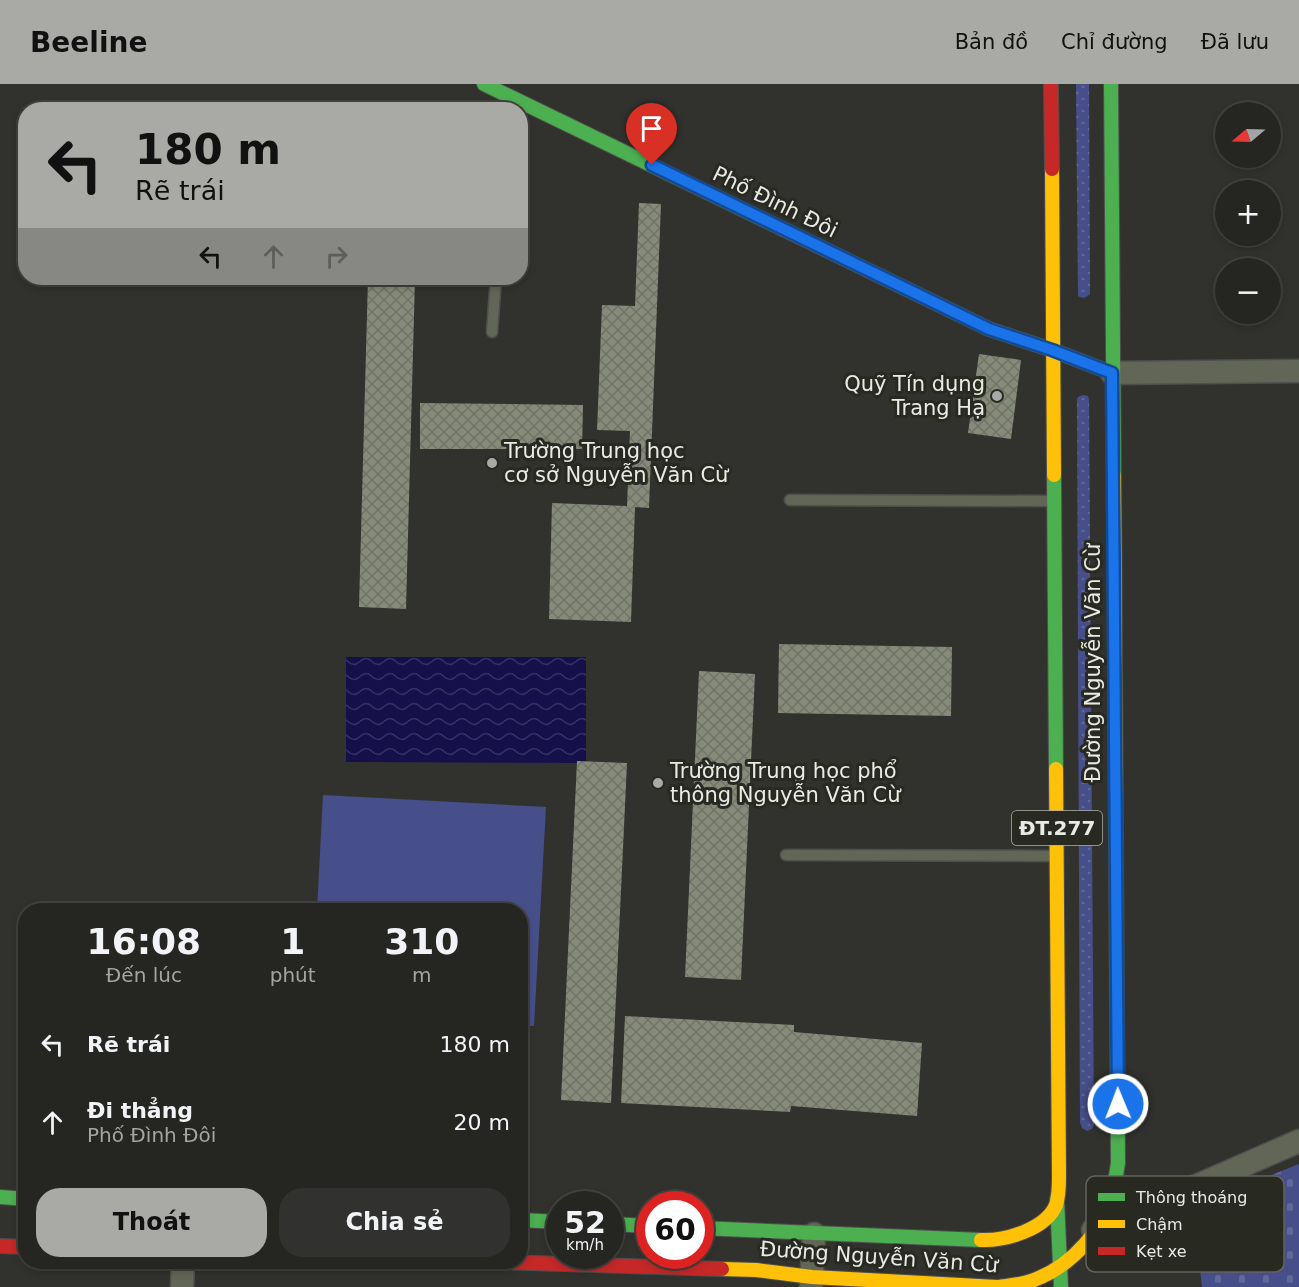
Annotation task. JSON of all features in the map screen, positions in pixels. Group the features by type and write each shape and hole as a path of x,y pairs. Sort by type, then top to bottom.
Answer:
{"main road":[{"name":"Phố Đình Đôi","path":"484,84 512,102"},
{"name":"Đường Nguyễn Văn Cừ","path":"714,1229 987,1240 1004,1237 1035,1226 1044,1221 1056,1206 1059,1176 1051,84"},
{"name":"Đường Nguyễn Văn Cừ","path":"1111,84 1118,1163 1116,1176"},
{"name":"Phố Đình Đôi","path":"528,111 989,329 1112,373"},
{"path":"0,1197 18,1198"},
{"path":"1057,1199 1061,1287"},
{"path":"528,1220 546,1221"},
{"name":"Đường Nguyễn Văn Cừ","path":"528,1263 756,1270 812,1282 997,1287 1032,1281 1061,1265 1086,1242"},
{"path":"0,1246 18,1247"}],"street":[{"path":"1112,373 1299,371"},
{"path":"1219,1176 1299,1141"},
{"path":"987,1240 1086,1230"},
{"path":"812,1282 814,1234"},
{"path":"182,1287 183,1269"}],"lane":[{"path":"492,332 495,285"},
{"path":"790,500 1054,501"},
{"path":"786,855 1057,856"}],"green space":[{"path":"1076,84 1089,84 1090,294 1083,298 1078,296"},
{"path":"1083,395 1088,396 1089,400 1094,1125 1087,1131 1082,1128 1080,1122 1077,400"},
{"path":"323,795 546,807 534,1026 528,1026 528,903 317,903"},
{"path":"1299,1164 1299,1287 1202,1287 1200,1272 1284,1272 1284,1176 1269,1176"}],"water":[{"path":"346,657 586,657 586,763 346,762"}],"building":[{"path":"639,203 661,204 649,508 635,507 631,622 549,619 552,503 627,506 630,431 597,430 602,305 635,306"},
{"path":"368,285 415,285 406,609 359,607"},
{"path":"979,354 1021,360 1011,439 968,433"},
{"path":"420,403 583,405 582,449 420,449"},
{"path":"779,644 952,647 951,716 778,713"},
{"path":"699,671 755,674 741,980 685,977"},
{"path":"577,761 627,763 611,1103 561,1100"},
{"path":"625,1016 794,1025 794,1032 922,1043 917,1116 791,1106 790,1112 621,1103"}],"traffic: fast":[{"path":"484,84 521,102"},
{"path":"1111,84 1114,475"},
{"path":"528,105 783,229"},
{"path":"1054,475 1056,769"},
{"path":"1116,853 1118,1163 1116,1176"},
{"path":"0,1197 18,1198"},
{"path":"1057,1199 1061,1287"},
{"path":"528,1220 546,1221"},
{"path":"624,1225 636,1225"},
{"path":"714,1229 981,1240"}],"traffic: slow":[{"path":"1052,169 1054,475"},
{"path":"783,229 989,329 1052,350"},
{"path":"1052,350 1112,373"},
{"path":"1114,475 1116,853"},
{"path":"981,1240 1013,1236 1034,1227 1051,1213 1058,1198 1056,769"},
{"path":"722,1269 756,1270 812,1277 997,1287 1034,1280 1062,1265 1086,1243"}],"traffic: jam":[{"path":"1051,84 1052,169"},
{"path":"0,1246 18,1247"},
{"path":"528,1263 722,1269"}],"place":[{"name":"Quỹ Tín dụng Trang Hạ","path":"997,396"},
{"name":"Trường Trung học cơ sở Nguyễn Văn Cừ","path":"492,463"},
{"name":"Trường Trung học phổ thông Nguyễn Văn Cừ","path":"658,783"}],"route":[{"path":"652,165 989,329 1112,373 1118,1104"}]}
